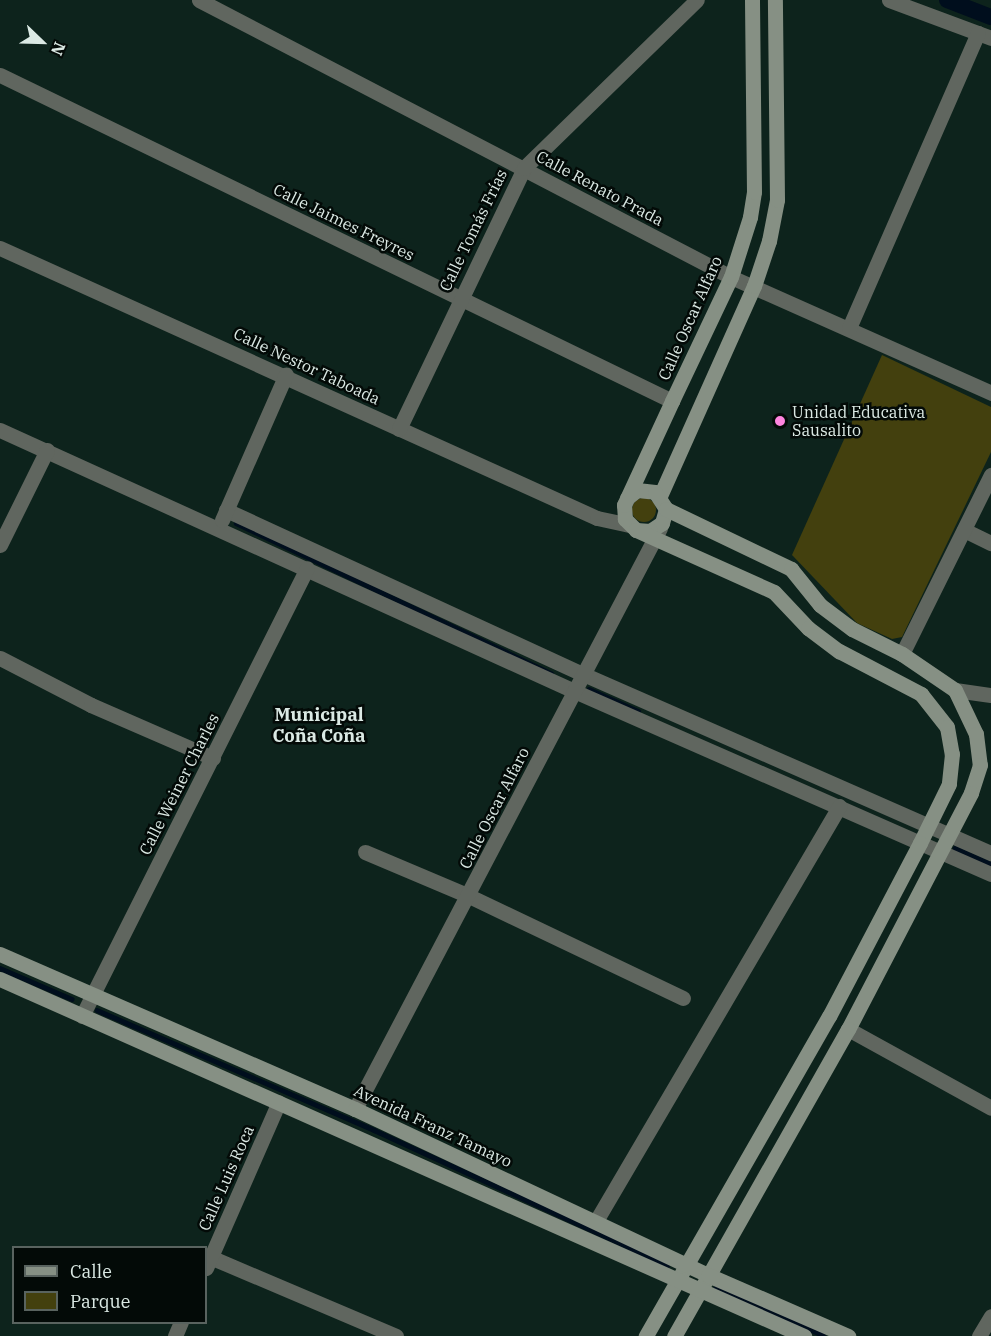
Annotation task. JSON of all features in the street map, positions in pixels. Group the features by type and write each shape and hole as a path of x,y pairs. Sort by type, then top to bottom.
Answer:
{"main road":[{"name":"Calle Oscar Alfaro","path":"626,502 731,277 754,192 752,0"},
{"name":"Calle Oscar Alfaro","path":"663,509 754,286 777,200 775,0"},
{"path":"646,1336 685,1264 829,1016 920,843 949,784 952,754 947,727 921,694 838,651 808,628 774,592 654,540 633,528 626,502 643,489 663,509 791,569 828,611 852,629 902,654 956,690 976,734 980,765 971,793 848,1029 674,1336"},
{"path":"633,528 650,531 663,509"},
{"name":"Avenida Franz Tamayo","path":"0,954 355,1109 708,1275 841,1334"},
{"path":"0,979 804,1336"}],"street":[{"name":"Calle Renato Prada","path":"199,0 731,277 991,393"},
{"name":"Calle Tomás Frías","path":"399,429 459,298 524,168 697,0"},
{"path":"849,328 985,35 889,0"},
{"name":"Calle Jaimes Freyres","path":"0,75 672,400"},
{"name":"Calle Nestor Taboada","path":"0,248 286,374 399,429 597,518 633,528"},
{"path":"219,527 286,374"},
{"path":"0,430 219,527 574,691 991,874"},
{"path":"0,545 47,450"},
{"path":"902,654 991,475"},
{"path":"597,518 626,502"},
{"name":"Calle Oscar Alfaro","path":"355,1109 469,896 654,540 663,509"},
{"path":"226,510 583,674 927,828 949,834 991,853"},
{"path":"964,530 991,543"},
{"name":"Calle Weiner Charles","path":"82,1016 307,568"},
{"path":"0,658 91,705 213,758"},
{"path":"956,690 991,694"},
{"path":"596,1221 839,806"},
{"path":"365,852 469,896 683,998"},
{"path":"848,1029 991,1108"},
{"name":"Calle Luis Roca","path":"208,1262 279,1102"},
{"path":"208,1262 396,1336"},
{"path":"979,1336 991,1316"}],"green space":[{"path":"882,355 991,407 991,452 902,637 892,639 857,623 792,555"},
{"path":"644,498 653,501 656,510 653,519 644,522 635,519 632,510 635,501"}],"waterway":[{"path":"947,0 991,17"},
{"path":"236,523 551,673"},
{"path":"589,689 638,711"},
{"path":"955,848 991,864"},
{"path":"0,968 72,999"},
{"path":"97,1010 374,1130 667,1265"},
{"path":"716,1287 823,1335"}],"place":[{"name":"Unidad Educativa Sausalito","path":"780,421"}],"district":[{"name":"Municipal Coña Coña","path":"319,726"}]}
